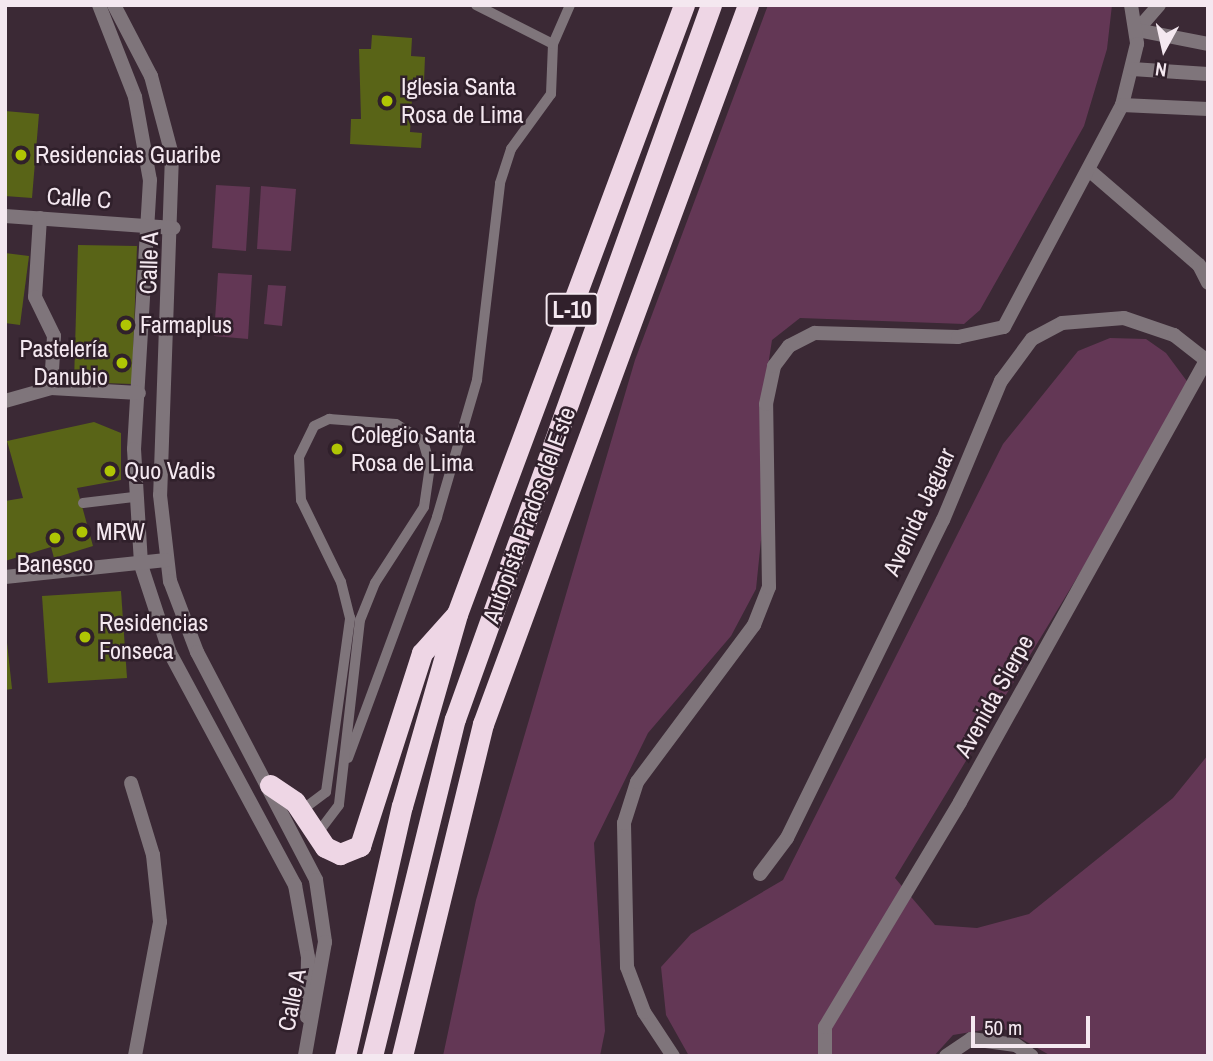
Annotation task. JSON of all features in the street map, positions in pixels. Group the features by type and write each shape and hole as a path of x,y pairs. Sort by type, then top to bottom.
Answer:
{"highway":[{"name":"L-10","path":"457,614 684,5"},
{"name":"Autopista Prados del Este","path":"372,1056 439,772 514,544 711,5"},
{"name":"Autopista Prados del Este","path":"402,1056 464,791 542,553 748,5"},
{"path":"270,785 300,810 316,835 340,854 365,840 422,653 457,614"},
{"path":"345,1056 401,806 457,614"}],"street":[{"name":"Calle A","path":"99,5 142,124 149,226 134,497 141,565 175,664 295,885 308,957 306,1051"},
{"name":"Calle A","path":"114,5 136,39 160,104 172,155 174,228 160,495 166,560 197,652 270,785 316,880 325,922 321,983 306,1051"},
{"path":"673,1056 644,1012 627,967 624,823 637,782 754,625 769,587 766,404 774,366 789,346 815,332 958,337 1004,327 1090,171 1122,105 1132,69 1137,30 1131,5"},
{"path":"1137,30 1159,5"},
{"path":"1137,30 1208,44"},
{"path":"1132,69 1208,74"},
{"path":"1122,105 1208,109"},
{"path":"1090,171 1199,265 1208,283"},
{"name":"Calle C","path":"5,216 174,228"},
{"path":"40,218 35,297 54,336 51,388"},
{"name":"Avenida Jaguar","path":"761,874 787,838 901,605 1001,381 1032,340 1062,323 1124,318 1174,335 1207,358"},
{"name":"Avenida Sierpe","path":"825,1056 825,1027 960,802 1207,358"},
{"path":"5,401 51,388 139,393"},
{"path":"5,577 141,565 166,560"},
{"path":"131,783 153,855 160,922 135,1056"},
{"path":"946,1056 971,1039 1016,1045 1032,1056"}],"lane":[{"path":"476,5 553,44"},
{"path":"345,765 437,517 477,380 500,183 511,149 551,94 553,44 570,5"},
{"path":"300,810 313,807 326,792 350,618 341,582 301,500 304,439 329,419 412,430 430,466 424,507 375,583 360,620 340,805 316,835"},
{"path":"83,503 134,497"},
{"path":"424,507 437,517"}],"shaded area":[{"path":"768,5 1112,5 1107,49 1084,126 980,310 964,324 800,318 772,340 762,405 765,501 756,589 731,636 648,733 594,843 605,1031 600,1056 443,1056 476,900 635,360"},
{"path":"216,185 250,187 246,251 212,248"},
{"path":"261,186 296,189 291,251 257,249"},
{"path":"218,273 252,275 248,339 214,336"},
{"path":"268,285 286,286 282,326 264,324"},
{"path":"1110,338 1146,339 1166,353 1192,388 895,878 935,925 977,928 1029,914 1173,798 1208,755 1208,1056 1051,1056 1001,1027 953,1035 934,1056 689,1056 666,1015 661,967 691,934 783,880 1003,444 1078,351"}],"building":[{"name":"Iglesia Santa Rosa de Lima","path":"372,35 412,38 411,56 425,57 424,82 413,81 410,132 422,133 421,148 350,144 351,119 361,119 359,49 371,49"},
{"name":"Residencias Guaribe","path":"5,111 39,114 32,198 5,196"},
{"path":"78,245 137,246 132,384 74,382"},
{"path":"5,253 29,256 20,325 5,323"},
{"path":"94,422 121,433 121,480 77,488 93,546 54,558 51,547 5,561 5,501 23,498 7,441"},
{"name":"Residencias Fonseca","path":"121,591 127,678 48,683 42,596"},
{"path":"5,624 12,689 5,690"}],"place":[{"name":"Iglesia Santa Rosa de Lima","path":"387,101"},
{"name":"Residencias Guaribe","path":"21,155"},
{"name":"Farmaplus","path":"126,325"},
{"name":"Pastelería Danubio","path":"122,363"},
{"name":"Colegio Santa Rosa de Lima","path":"337,449"},
{"name":"Quo Vadis","path":"110,471"},
{"name":"MRW","path":"82,532"},
{"name":"Banesco","path":"55,538"},
{"name":"Residencias Fonseca","path":"85,637"}]}
